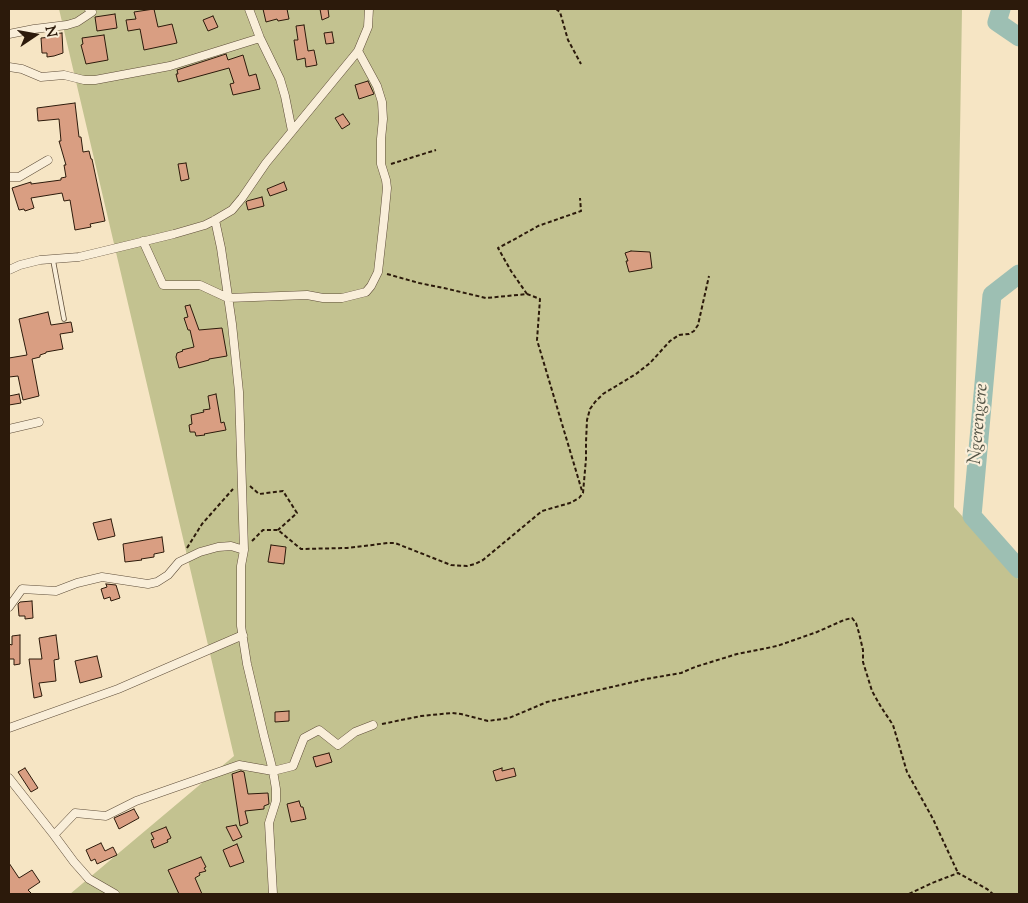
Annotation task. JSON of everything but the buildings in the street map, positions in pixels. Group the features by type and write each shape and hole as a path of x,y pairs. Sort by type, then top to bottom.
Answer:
{"street":[{"path":"9,34 34,29 67,26 92,12 89,9"},
{"path":"249,9 260,38 280,79 292,131"},
{"path":"9,270 40,260 79,257 144,242 192,229 215,220 232,210 266,163 358,51 368,27 369,9"},
{"path":"9,67 22,69 41,77 64,76 95,80 170,66 260,38"},
{"path":"144,242 163,285 200,285 228,298 307,295 323,298 342,298 366,292 378,272 387,188 381,164 382,102 377,86 358,51"},
{"path":"9,178 19,177 48,160"},
{"path":"215,220 232,324 239,392 244,550 241,566 241,626 247,664 274,771 276,795 269,823 273,894"},
{"path":"9,429 39,422"},
{"path":"9,607 22,589 56,591 77,583 102,577 148,584 157,582 168,575 179,562 200,552 231,546 244,550"},
{"path":"9,728 118,689 243,635"},
{"path":"54,835 75,813 106,816 136,801 238,765 274,771 292,766 304,738 319,730 338,745 355,732 373,726"},
{"path":"9,778 89,879 115,894"}],"lane":[{"path":"54,260 64,319"}],"path":[{"path":"556,9 560,12 568,40 581,64"},
{"path":"381,164 390,164 436,150"},
{"path":"527,294 498,248 538,226 581,211 580,198"},
{"path":"378,272 486,298 527,294 540,299 537,340 583,493"},
{"path":"244,550 263,530 278,530 301,549 347,548 380,543 395,543 450,565 467,566 483,560 542,511 570,503 579,498 583,493 587,420 590,409 603,394 650,363 670,341 680,335 689,334 694,331 698,324 709,276"},
{"path":"373,726 421,716 452,713 488,721 508,718 564,697 658,676 681,673 737,654 777,646 852,618 856,623 859,633 864,662 872,690 881,708 893,725 907,772 933,819 958,873 992,894"},
{"path":"909,894 958,873"}],"shaded area":[{"path":"59,9 962,9 954,507 1019,580 1019,894 70,894 234,756"}],"waterway":[{"name":"Ngerengere","path":"1001,9 997,22 1019,37"},
{"name":"Ngerengere","path":"1019,274 992,295 972,516 1019,569"}]}
